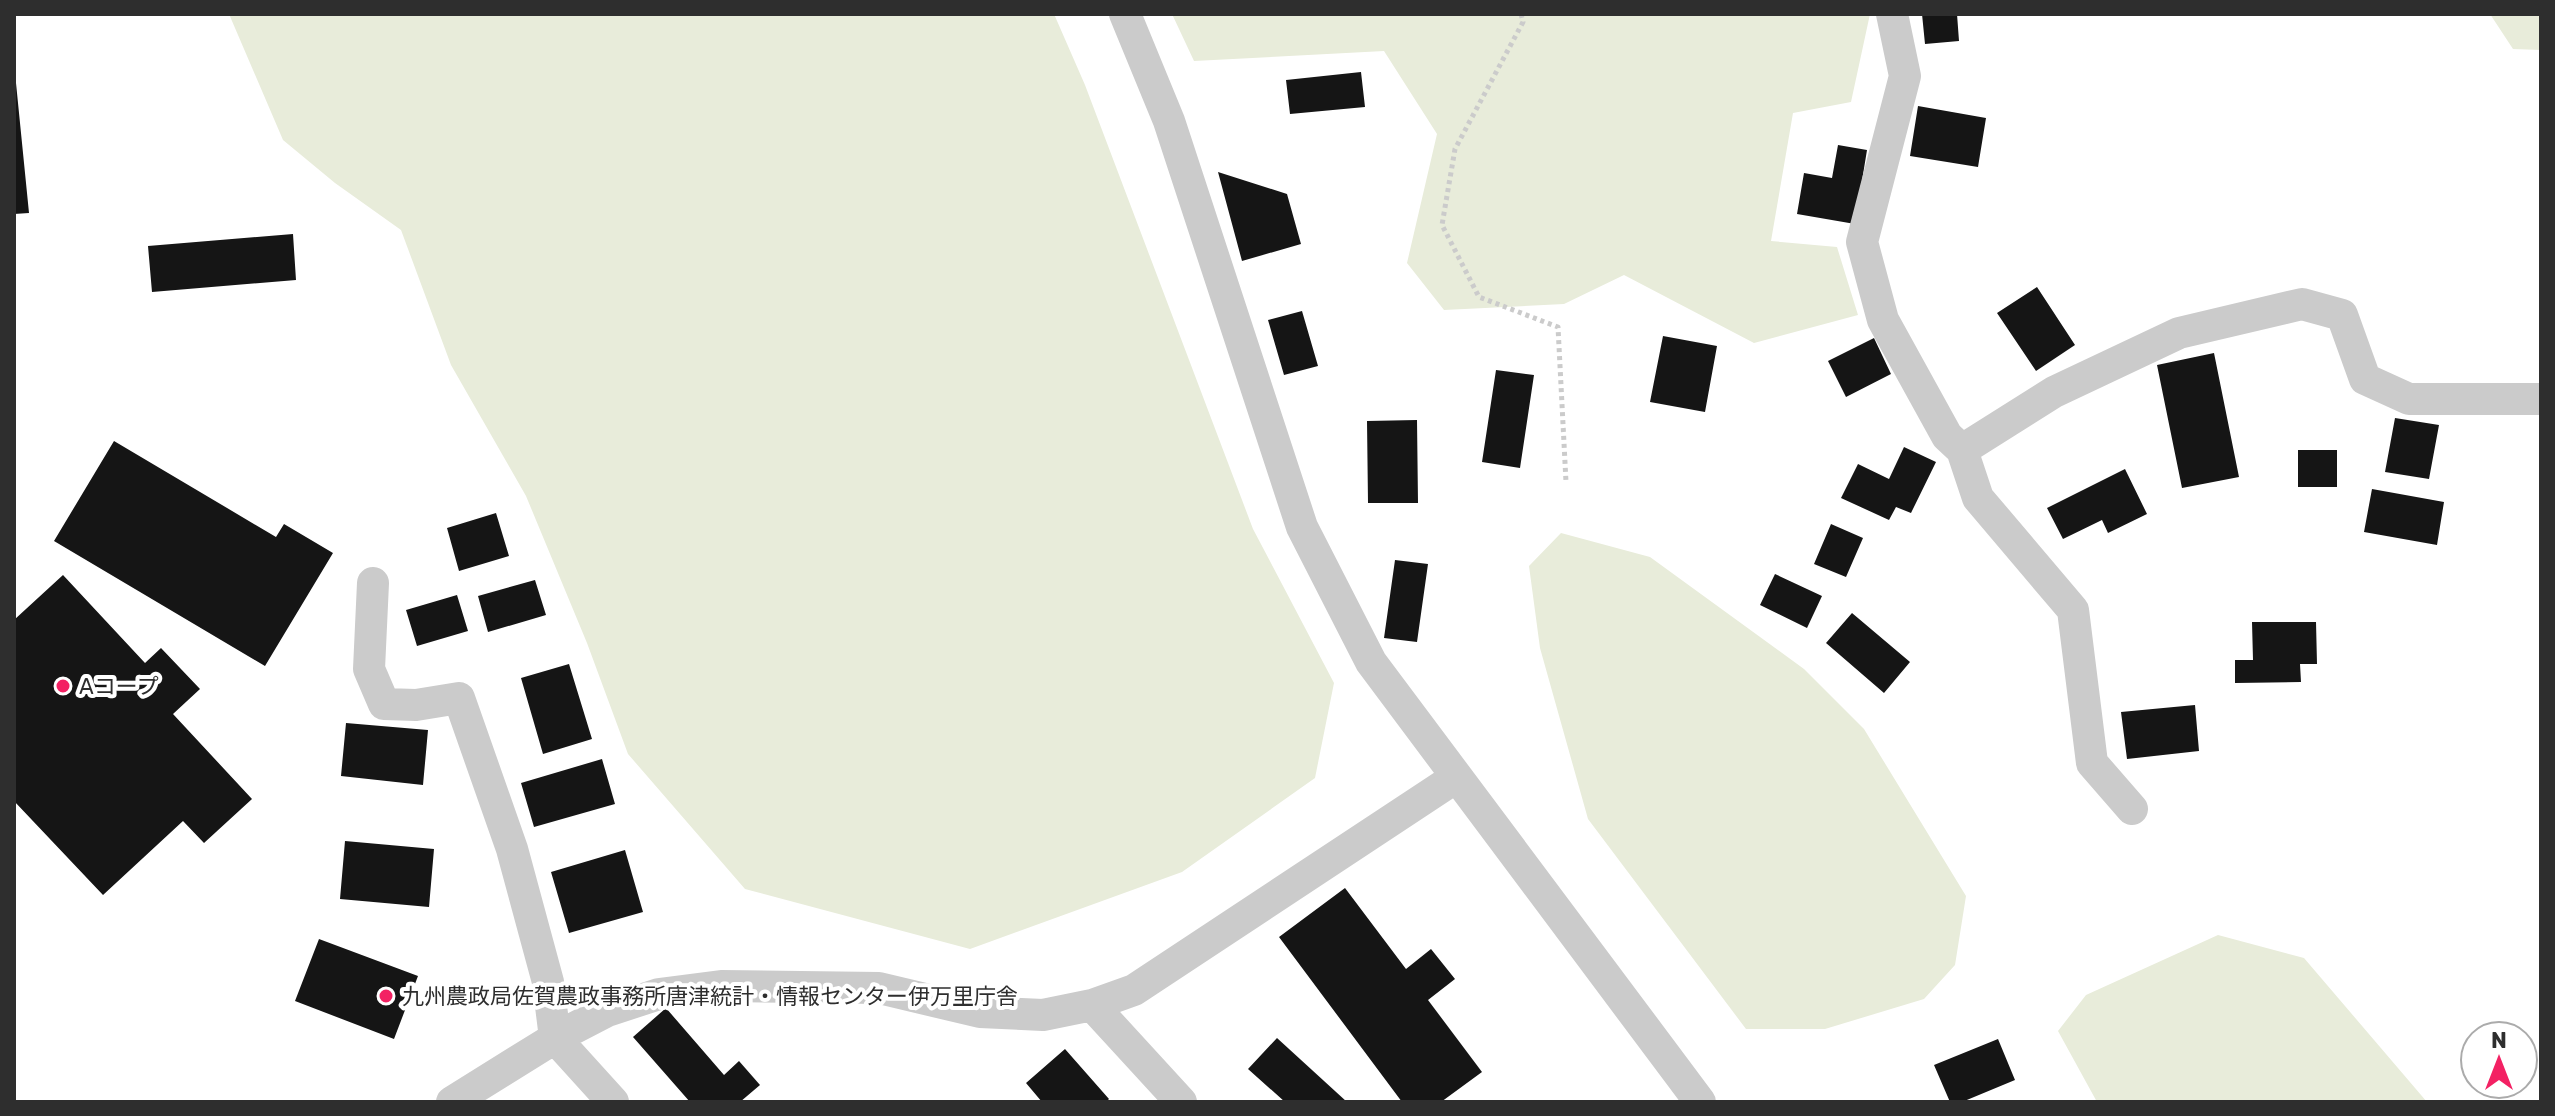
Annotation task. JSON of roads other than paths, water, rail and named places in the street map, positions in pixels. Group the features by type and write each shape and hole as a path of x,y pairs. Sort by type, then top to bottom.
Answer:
{"street":[{"path":"1125,14 1169,121 1302,527 1371,662 1700,1102"},
{"path":"1892,14 1905,76 1862,242 1883,320 1947,436 1962,450 1978,498 2073,610 2092,763 2132,809"},
{"path":"1962,450 2054,392 2179,333 2302,304 2342,315 2365,379 2409,399 2541,399"},
{"path":"373,583 369,669 384,704 416,705 459,698 512,849 548,982 555,1038 613,1102"},
{"path":"452,1102 555,1038 607,1011 659,994 721,986 879,988 980,1012 1043,1015 1092,1005 1134,990 1455,778"},
{"path":"1092,1005 1181,1102"}],"place":[{"name":"Aコープ","path":"63,686"},
{"name":"九州農政局佐賀農政事務所唐津統計・情報センター伊万里庁舎","path":"386,996"}]}
